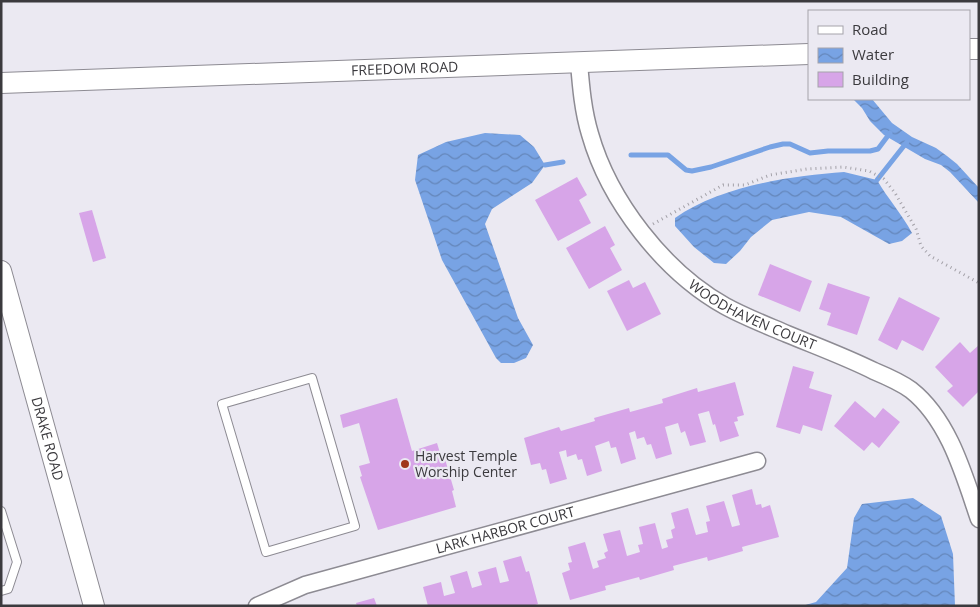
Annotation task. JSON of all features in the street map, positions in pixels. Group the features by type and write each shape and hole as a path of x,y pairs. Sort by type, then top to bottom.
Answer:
{"street":[{"name":"FREEDOM ROAD","path":"1,83 808,54"},
{"name":"WOODHAVEN COURT","path":"579,63 590,135 602,166 618,199 650,244 675,270 699,289 724,305 893,379 911,390 929,408 951,444 959,460 979,519"},
{"name":"DRAKE ROAD","path":"1,271 94,606"},
{"name":"LARK HARBOR COURT","path":"257,606 305,585 757,462"}],"lane":[{"path":"312,378 355,526 266,552 241,467 222,404 312,378"},
{"path":"1,511 5,536 17,562 8,589 1,591"}],"path":[{"path":"641,232 723,186 745,185 770,174 843,167 869,171 884,179 895,193 916,230 921,246 930,256 979,283"}],"water":[{"path":"854,100 873,100 892,123 912,137 936,148 957,164 979,188 979,203 941,165 925,159 884,135 870,121 862,108"},
{"path":"485,133 520,135 534,147 545,165 532,183 492,209 485,224 518,318 533,345 526,358 514,363 501,363 496,358 442,260 415,180 418,155 446,142"},
{"path":"844,172 877,180 912,233 902,241 889,244 841,217 809,212 772,220 751,237 726,264 714,263 694,247 675,226 675,218 693,207 734,190 801,176"},
{"path":"913,498 941,516 953,554 955,606 802,606 816,602 847,568 854,518 862,504"}],"building":[{"path":"577,177 587,195 579,200 591,223 558,241 535,200"},
{"path":"92,210 106,258 93,262 79,213"},
{"path":"605,226 615,245 610,248 622,270 589,289 566,248"},
{"path":"770,264 812,281 800,312 758,295"},
{"path":"629,280 633,288 645,282 661,314 627,331 607,291"},
{"path":"828,283 870,297 857,335 827,325 831,313 819,309"},
{"path":"899,297 940,318 923,351 902,340 897,350 878,340"},
{"path":"960,342 970,353 979,345 979,391 963,407 947,391 953,386 935,367"},
{"path":"793,366 814,372 809,388 832,395 822,431 803,425 800,434 776,427"},
{"path":"735,382 744,415 737,417 738,421 734,422 739,436 720,442 709,411 698,414 706,442 690,446 685,431 681,433 678,423 665,427 672,454 656,459 651,444 647,445 644,437 637,439 635,431 629,433 636,459 621,464 616,447 611,448 609,441 595,446 602,471 587,476 582,459 578,460 576,454 567,457 566,450 559,452 567,479 550,484 546,469 542,470 540,463 531,465 524,438 559,427 561,431 595,421 594,418 629,408 630,412 663,403 662,399 697,388 698,392"},
{"name":"Harvest Temple Worship Center","path":"397,398 412,451 437,443 440,453 443,452 454,490 452,491 456,507 378,530 360,477 362,476 359,466 370,463 359,423 343,428 340,415"},
{"path":"855,401 875,418 883,408 900,422 879,448 872,442 864,451 834,426"},
{"path":"752,489 756,505 761,504 762,508 770,505 779,537 742,547 743,551 708,561 707,557 673,566 674,570 640,580 639,577 605,586 606,590 570,600 562,573 570,570 568,563 572,562 568,547 585,542 593,569 599,567 597,561 606,558 604,553 608,551 603,534 620,530 627,556 640,552 638,545 643,544 639,527 655,523 662,549 668,547 666,540 673,538 671,530 675,528 671,513 688,508 696,535 708,532 706,522 710,521 706,506 724,501 732,527 740,525 732,495"},
{"path":"521,556 526,572 529,571 538,604 532,606 428,606 423,587 441,582 444,596 455,593 450,576 467,571 472,588 482,585 478,572 496,567 500,583 509,581 503,561"},
{"path":"374,598 377,606 357,606 356,603"}],"waterway":[{"path":"631,155 668,155 686,170 692,171 711,167 783,144 790,144 810,153 870,151 878,149 890,133"},
{"path":"877,180 907,142"},
{"path":"545,165 563,162"}],"place":[{"name":"Harvest Temple Worship Center","path":"405,464"}]}
